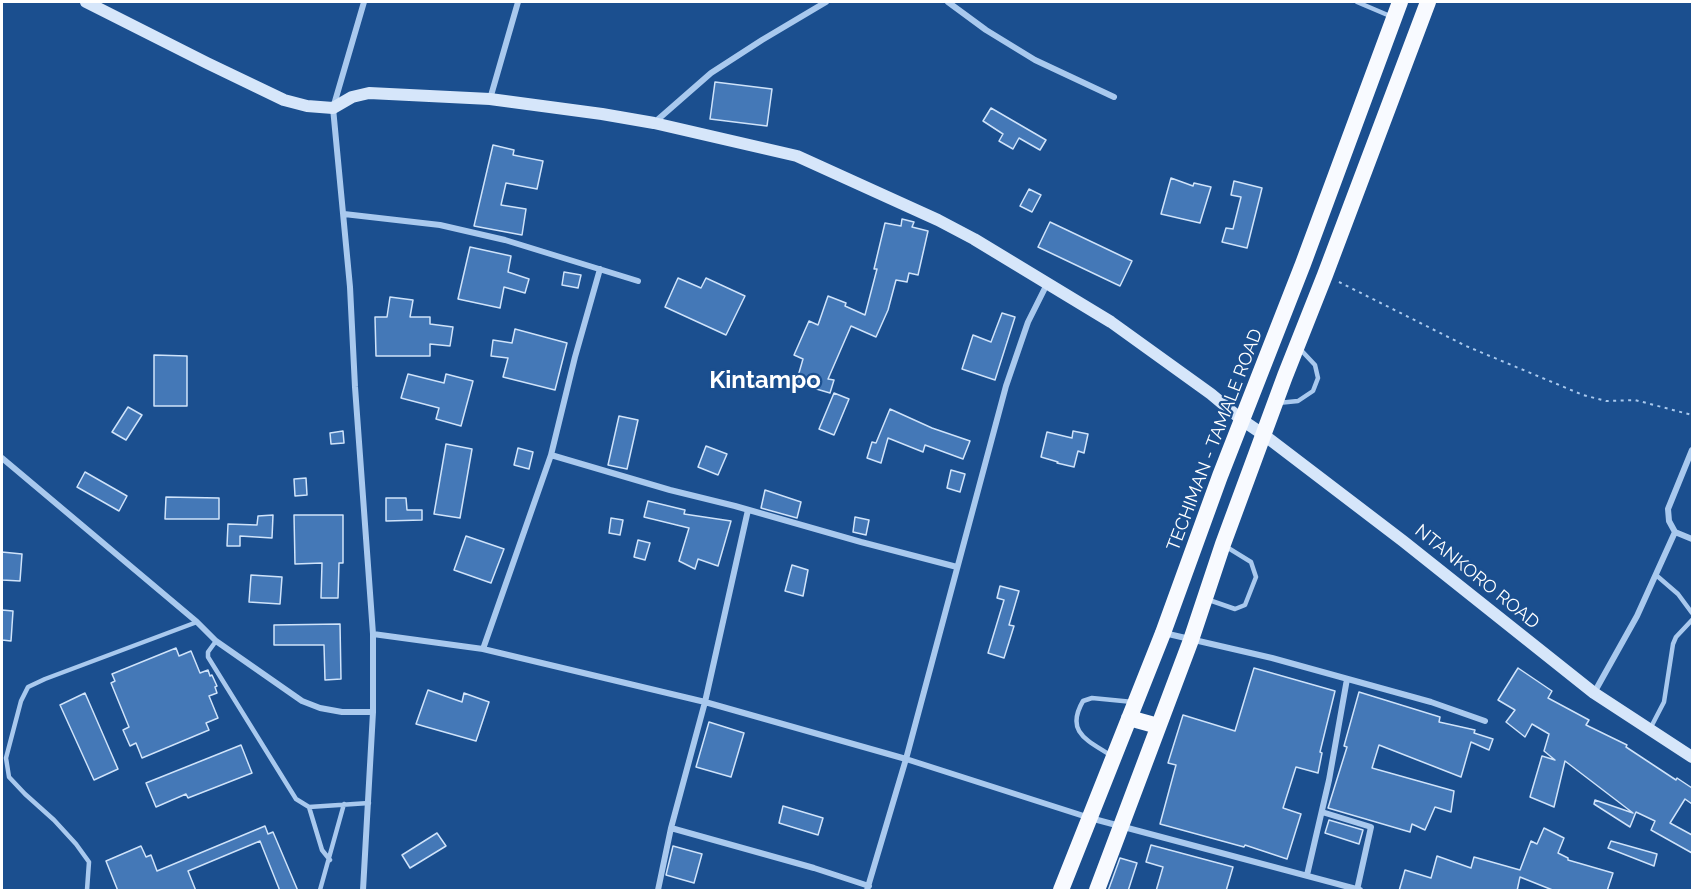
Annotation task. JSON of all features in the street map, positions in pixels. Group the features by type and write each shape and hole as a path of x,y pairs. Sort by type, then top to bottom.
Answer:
{"highway":[{"name":"TECHIMAN - TAMALE ROAD","path":"1061,891 1163,633 1400,2"},
{"path":"1097,891 1191,640 1223,544 1275,403 1428,2"},
{"path":"1129,718 1158,726"}],"main road":[{"path":"86,2 103,6 284,100 307,106 333,108"},
{"name":"NTANKORO ROAD","path":"333,108 352,97 369,93 490,99 654,123 797,156 947,225 1112,322 1211,394 1403,541 1594,693 1692,757"}],"street":[{"path":"363,891 373,712 374,634 344,214 333,108 364,2"},
{"path":"490,99 518,2"},
{"path":"654,123 711,73 826,2"},
{"path":"948,2 986,30 1035,60 1114,97"},
{"path":"344,214 440,225 505,240 638,281"},
{"path":"483,649 551,455 600,269"},
{"path":"671,828 814,868 868,888 906,759 1006,386 1028,322 1047,283"},
{"path":"1692,450 1668,509 1669,521 1676,532 1692,539"},
{"path":"551,455 670,490 957,567"},
{"path":"2,458 197,622 216,641 302,701 320,708 342,712 373,712"},
{"path":"658,891 671,828 705,702 748,510"},
{"path":"1594,693 1637,616 1676,532"},
{"path":"1163,633 1272,658 1431,702 1485,721"},
{"path":"374,634 483,649 705,702 906,759 1090,818 1359,890 1371,827 1322,812"},
{"path":"1307,875 1329,780 1347,679"}],"lane":[{"path":"1357,2 1394,18"},
{"path":"1275,403 1298,401 1313,391 1318,378 1315,365 1298,346"},
{"path":"1204,598 1235,609 1245,605 1256,577 1251,562 1223,544"},
{"path":"1656,574 1678,594 1692,613"},
{"path":"1649,729 1664,702 1673,644 1676,637 1692,620"},
{"path":"87,891 89,862 54,820 9,777 6,758 21,700 27,687 45,678 197,622"},
{"path":"216,641 208,652 208,657 296,799 309,807 369,803"},
{"path":"1114,758 1083,737 1076,728 1077,712 1083,701 1092,698 1136,702"},
{"path":"320,891 344,804"},
{"path":"309,807 322,850 330,860"}],"path":[{"path":"1325,275 1466,346 1583,394 1606,401 1635,400 1692,415"}],"building":[{"path":"715,82 772,89 767,126 710,119"},
{"path":"991,108 1046,140 1040,150 1019,138 1013,149 999,141 1003,134 983,121"},
{"path":"493,145 514,150 513,155 543,161 537,189 506,183 501,205 526,209 522,235 474,226"},
{"path":"1171,178 1193,186 1194,183 1211,187 1200,223 1161,214"},
{"path":"1234,181 1262,188 1247,248 1222,242 1226,228 1233,229 1241,197 1231,195"},
{"path":"1029,189 1041,195 1032,212 1020,206"},
{"path":"902,219 914,222 912,227 928,231 918,275 909,273 907,282 896,280 888,310 876,337 851,326 828,379 834,380 830,393 796,383 803,359 794,355 809,321 818,325 828,296 846,303 845,306 865,315 877,269 874,269 885,223 901,226"},
{"path":"1050,222 1132,261 1120,286 1038,247"},
{"path":"470,247 511,256 508,272 529,279 525,293 504,287 500,308 458,299"},
{"path":"564,272 581,275 578,288 562,285"},
{"path":"678,278 701,288 706,278 745,296 726,335 665,307"},
{"path":"390,297 413,300 410,317 430,317 430,324 453,327 450,346 430,344 430,356 376,356 375,317 387,317"},
{"path":"1002,313 1015,317 995,380 962,369 973,335 991,342"},
{"path":"515,329 567,343 555,390 503,377 508,358 491,356 493,340 512,343"},
{"path":"154,355 187,356 187,406 154,406"},
{"path":"408,374 444,383 446,374 473,381 461,426 436,419 439,408 401,398"},
{"path":"834,393 849,399 834,435 819,429"},
{"path":"128,407 142,415 126,440 112,432"},
{"path":"890,409 932,428 970,441 963,459 925,445 923,452 888,438 881,463 867,458 872,442 876,443"},
{"path":"619,416 638,420 627,469 608,465"},
{"path":"343,431 344,443 331,444 330,433"},
{"path":"1073,431 1088,434 1084,453 1078,451 1074,467 1041,457 1047,432 1072,438"},
{"path":"446,444 472,449 460,518 434,514"},
{"path":"706,446 727,454 718,475 698,467"},
{"path":"518,448 533,452 529,469 514,465"},
{"path":"951,470 965,474 960,492 947,488"},
{"path":"85,472 127,496 119,511 77,487"},
{"path":"306,478 307,495 295,496 294,479"},
{"path":"765,490 801,502 797,518 761,508"},
{"path":"166,497 219,498 219,519 165,519"},
{"path":"386,498 406,498 407,510 422,510 422,520 386,521"},
{"path":"648,501 685,510 684,514 731,521 718,566 698,559 695,569 679,561 689,528 644,517"},
{"path":"273,515 272,538 240,536 240,546 227,546 228,524 257,525 258,516"},
{"path":"294,515 343,515 343,563 339,563 338,598 321,598 322,563 295,564"},
{"path":"855,517 869,520 866,535 853,532"},
{"path":"611,518 623,520 620,535 609,533"},
{"path":"466,536 504,549 491,583 454,570"},
{"path":"638,540 650,543 645,560 634,557"},
{"path":"2,552 22,554 20,581 2,580"},
{"path":"792,565 808,570 803,596 785,591"},
{"path":"251,575 282,577 280,604 249,602"},
{"path":"1000,586 1019,591 1009,625 1014,626 1004,658 988,653 1004,600 997,598"},
{"path":"2,610 13,611 11,641 2,640"},
{"path":"340,624 341,679 325,680 324,645 274,645 274,625"},
{"path":"176,648 179,656 191,651 200,673 208,670 210,676 212,675 217,686 215,687 217,693 209,696 218,718 206,723 209,730 142,758 136,743 130,746 123,730 129,727 111,683 115,681 112,674"},
{"path":"1254,668 1335,691 1320,752 1322,753 1318,773 1296,767 1283,808 1301,814 1287,859 1245,845 1244,847 1160,824 1176,765 1168,763 1183,715 1235,731"},
{"path":"1518,668 1552,691 1548,698 1589,720 1586,725 1627,745 1626,747 1692,788 1692,804 1685,799 1670,823 1692,835 1692,853 1651,830 1655,821 1636,812 1630,827 1594,804 1595,800 1633,813 1565,761 1554,807 1530,797 1542,756 1555,760 1544,751 1549,734 1532,724 1525,737 1506,722 1515,710 1498,700"},
{"path":"428,690 462,702 464,693 489,702 476,741 416,724"},
{"path":"1359,692 1440,717 1439,722 1475,730 1474,733 1493,739 1489,750 1471,742 1461,777 1379,745 1372,768 1454,791 1451,812 1435,807 1425,830 1412,824 1410,832 1328,808 1347,747 1344,746"},
{"path":"85,693 118,769 94,780 60,705"},
{"path":"709,722 744,733 731,777 696,767"},
{"path":"241,745 252,773 188,798 186,794 156,807 146,783"},
{"path":"783,806 823,818 818,835 779,823"},
{"path":"1329,820 1363,830 1359,844 1325,833"},
{"path":"265,826 268,834 273,832 298,891 280,891 260,841 188,871 196,891 118,891 106,861 141,846 146,857 151,855 157,871"},
{"path":"1544,828 1564,838 1558,853 1568,860 1613,873 1607,891 1555,891 1520,877 1517,891 1399,891 1405,870 1431,878 1437,856 1471,868 1474,857 1520,870 1531,841 1537,844"},
{"path":"437,833 446,846 410,868 402,855"},
{"path":"1611,841 1657,854 1654,866 1608,848"},
{"path":"1151,845 1233,867 1226,891 1156,891 1163,867 1146,862"},
{"path":"673,846 702,854 694,883 666,875"},
{"path":"1120,858 1137,863 1128,891 1108,891"}],"district":[{"name":"Kintampo","path":"765,381"}]}
